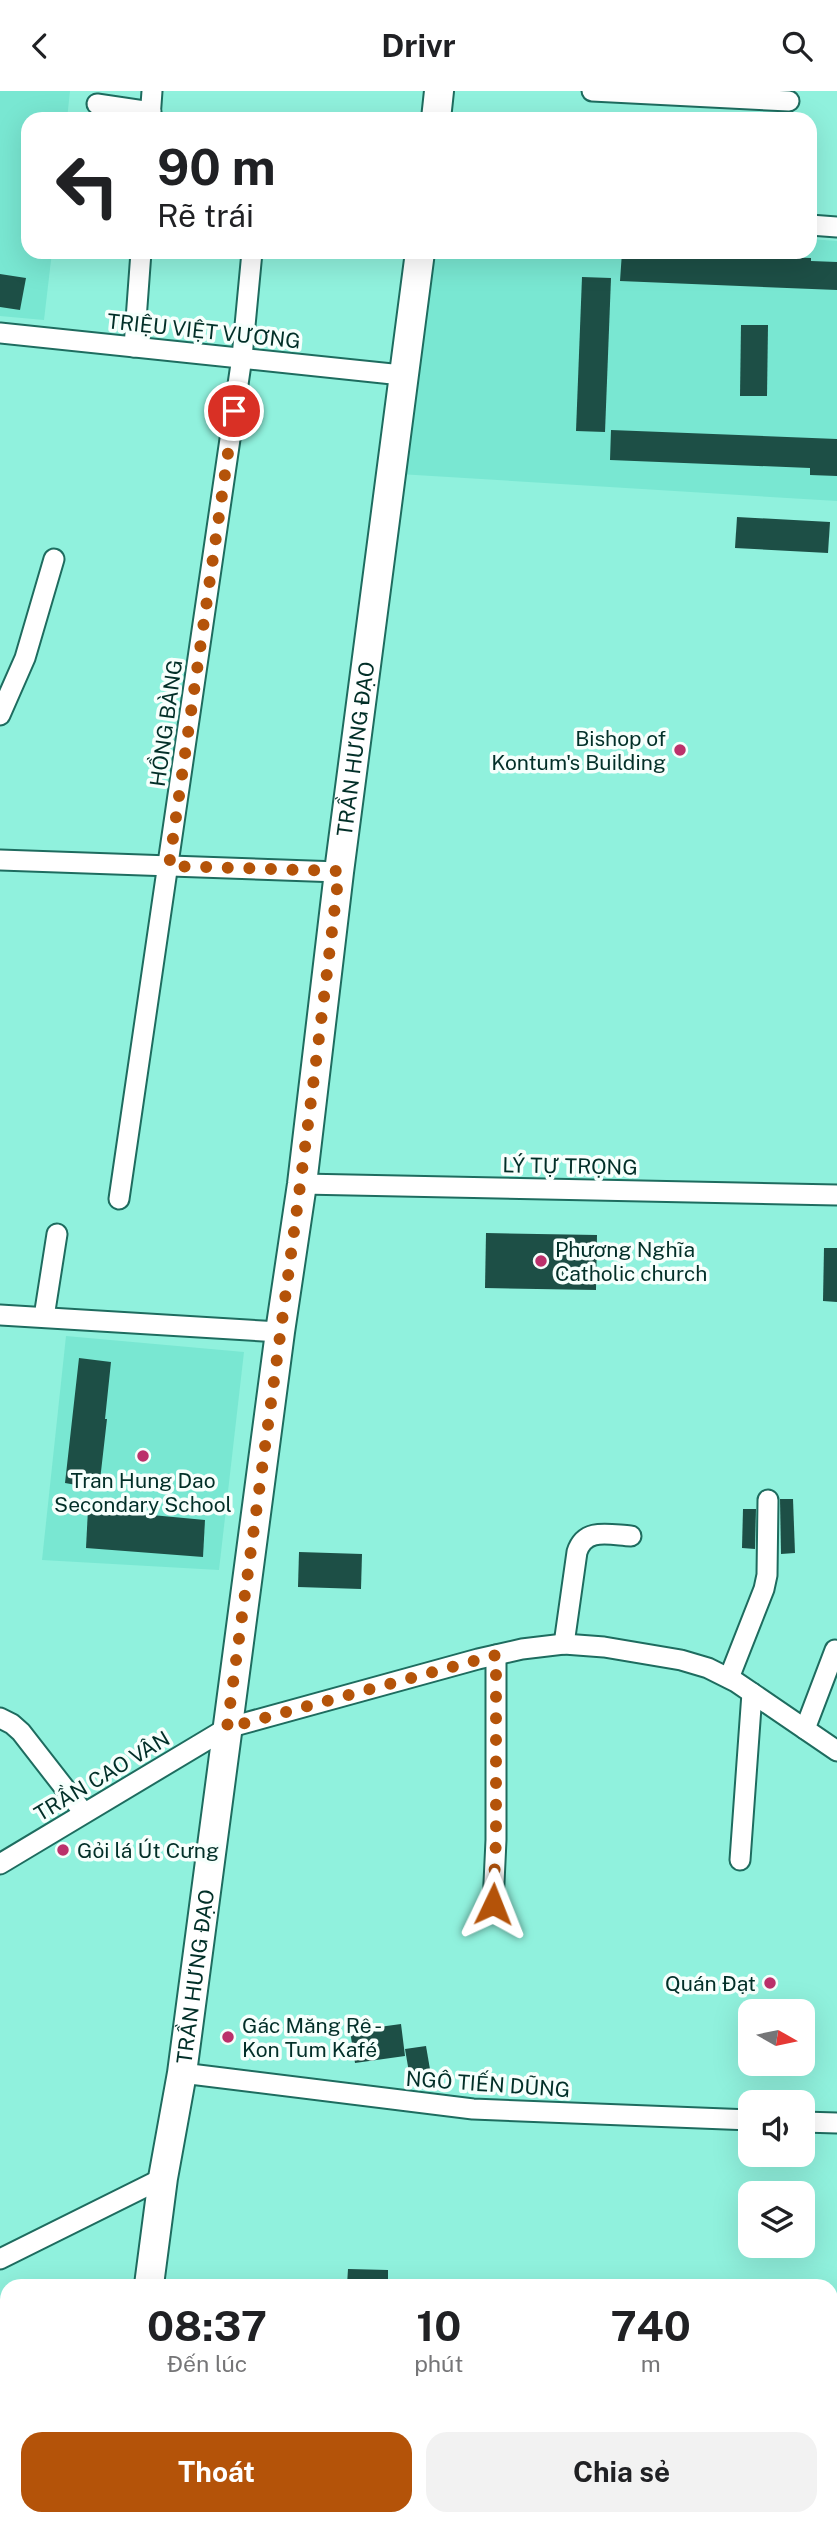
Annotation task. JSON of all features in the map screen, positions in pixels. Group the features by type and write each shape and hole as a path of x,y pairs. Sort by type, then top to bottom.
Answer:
{"street":[{"path":"151,112 152,91"},
{"path":"437,112 439,91"},
{"path":"592,91 789,104"},
{"path":"97,104 136,112"},
{"path":"817,226 837,227"},
{"path":"134,347 140,259"},
{"name":"HỒNG BÀNG","path":"119,1199 242,357 251,259"},
{"name":"TRẦN HƯNG ĐẠO","path":"150,2279 163,2178 182,2073 302,1184 339,871 419,259"},
{"name":"TRIỆU VIỆT VƯƠNG","path":"0,333 402,375"},
{"path":"0,715 25,658 54,559"},
{"path":"0,860 339,871"},
{"name":"LÝ TỰ TRỌNG","path":"302,1184 837,1195"},
{"path":"44,1317 57,1234"},
{"path":"0,1315 280,1332"},
{"path":"729,1678 764,1589 767,1575 768,1500"},
{"path":"564,1644 576,1552 580,1543 593,1534 631,1536"},
{"name":"TRẦN CAO VÂN","path":"0,1864 227,1728 496,1655 564,1644 604,1647 708,1668 729,1678 837,1751"},
{"path":"805,1729 835,1650"},
{"path":"493,1904 496,1840 496,1655"},
{"path":"740,1860 752,1693"},
{"path":"0,1718 20,1732 84,1813"},
{"name":"NGÔ TIẾN DŨNG","path":"182,2073 473,2109 738,2119"},
{"path":"815,2122 837,2123"},
{"path":"0,2259 163,2178"}],"shaded area":[{"path":"0,91 70,91 68,112 21,112 21,259 51,259 44,320 0,316"},
{"path":"817,240 837,241 837,501 399,474 420,259 817,259"},
{"name":"Tran Hung Dao Secondary School","path":"66,1336 244,1352 219,1570 42,1560"}],"building":[{"path":"622,259 811,259 837,262 837,290 620,281"},
{"path":"0,274 26,278 20,310 0,307"},
{"path":"582,277 611,278 605,432 576,431"},
{"path":"741,325 768,325 767,396 740,396"},
{"path":"611,430 837,439 837,476 810,475 810,468 610,460"},
{"path":"737,517 830,522 828,553 735,548"},
{"name":"Phương Nghĩa Catholic church","path":"486,1233 597,1235 596,1290 485,1288"},
{"path":"824,1248 837,1248 837,1302 823,1301"},
{"path":"79,1358 111,1362 99,1489 65,1483"},
{"path":"780,1499 793,1499 795,1553 781,1554"},
{"path":"88,1509 205,1520 203,1557 86,1548"},
{"path":"743,1509 756,1509 755,1549 742,1548"},
{"path":"299,1552 362,1554 361,1589 298,1587"},
{"path":"401,2024 405,2056 355,2063 350,2031"},
{"path":"426,2046 432,2081 411,2084 405,2049"},
{"path":"348,2269 388,2270 388,2279 347,2279"}],"place":[{"name":"Bishop of Kontum's Building","path":"680,750"},
{"name":"Phương Nghĩa Catholic church","path":"541,1261"},
{"name":"Tran Hung Dao Secondary School","path":"143,1456"},
{"name":"Gỏi lá Út Cưng","path":"63,1850"},
{"name":"Quán Đạt","path":"770,1983"},
{"name":"Gác Măng Rê - Kon Tum Kafé","path":"228,2037"}],"route":[{"path":"234,411 169,866 339,871 302,1184 227,1728 496,1655 496,1840 493,1904"}]}
